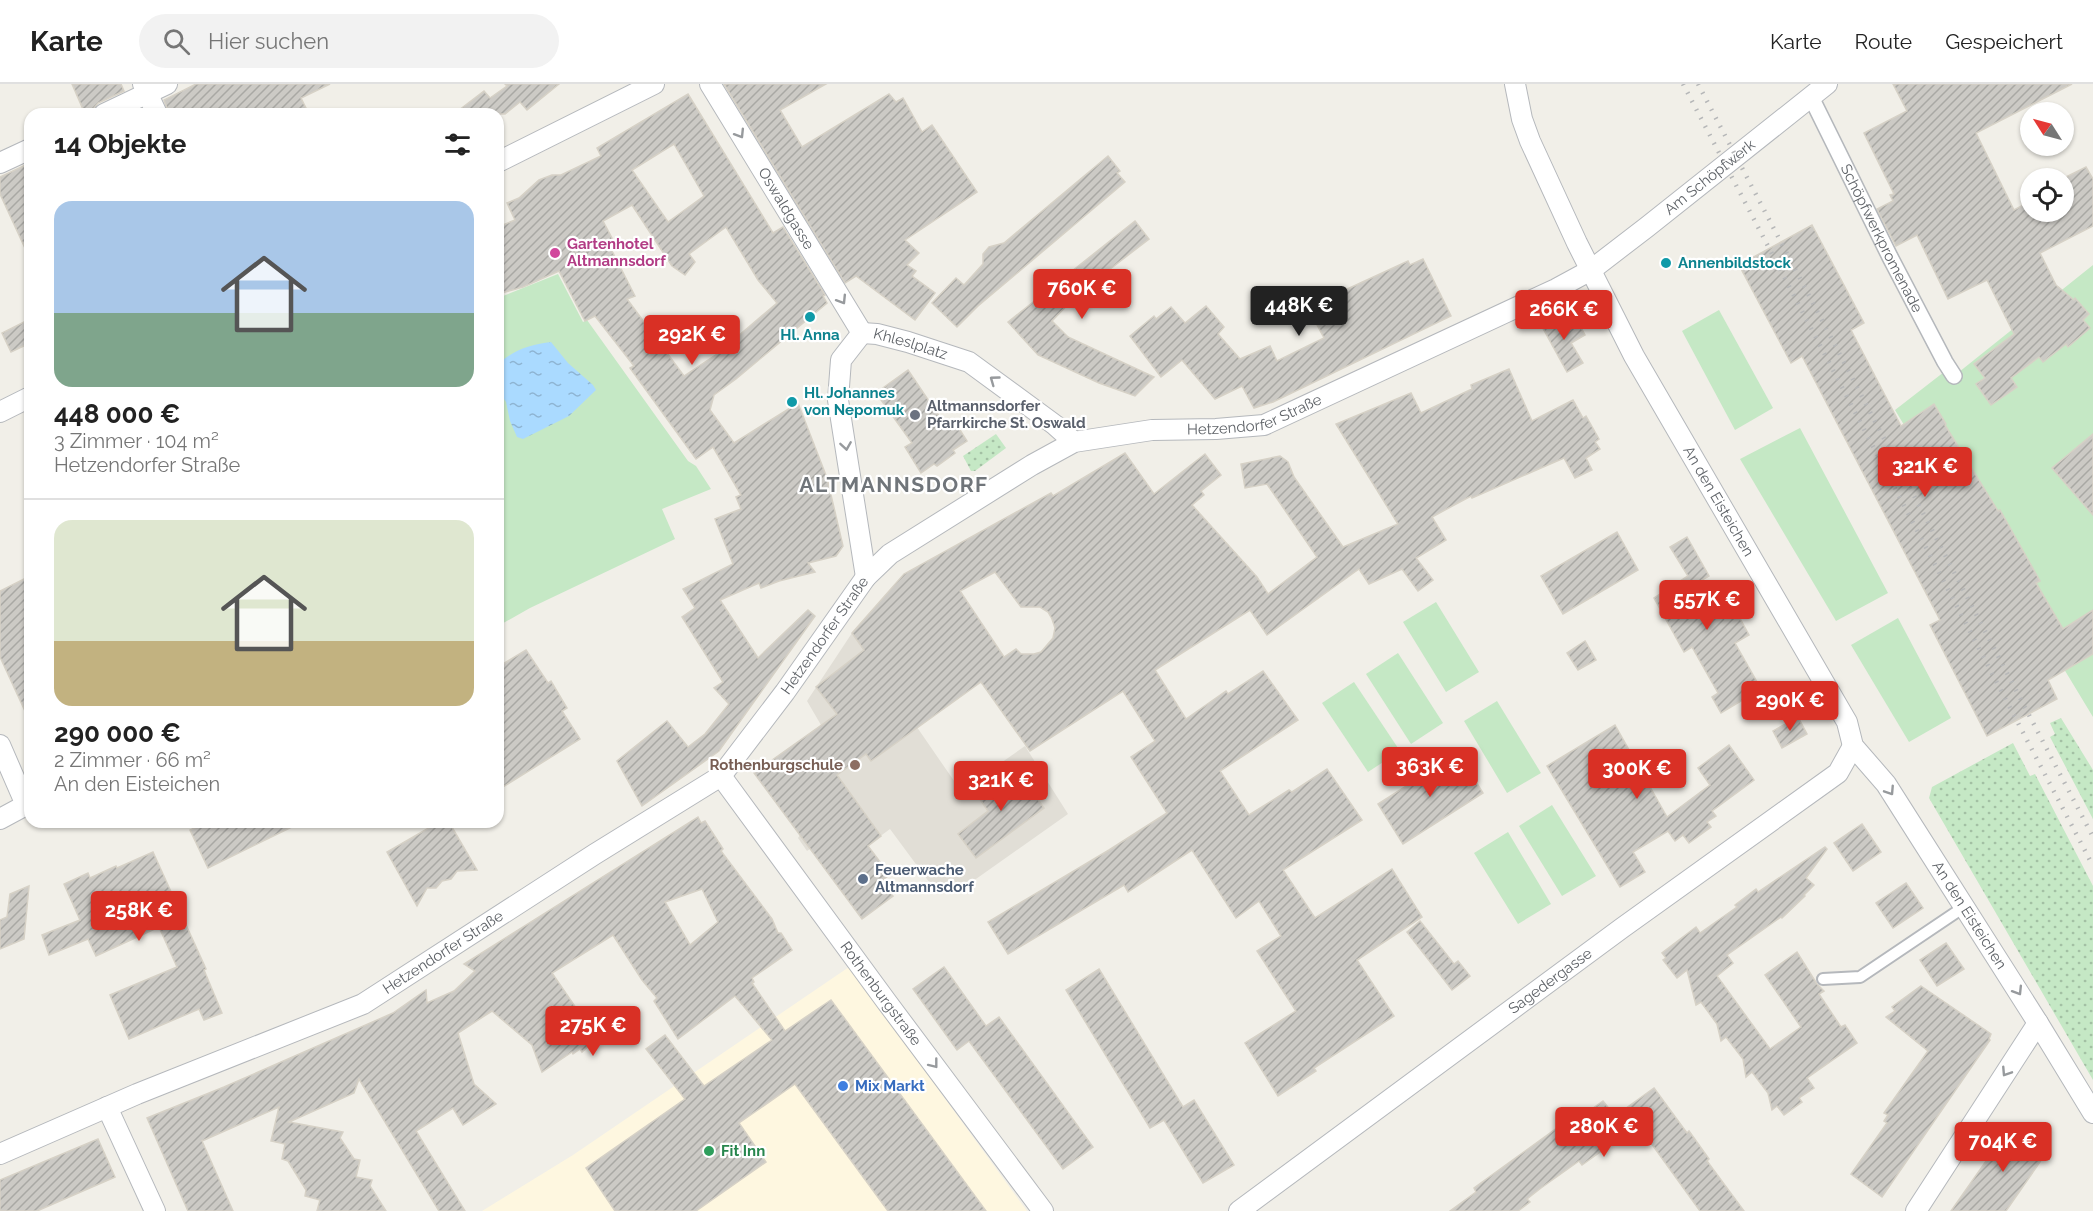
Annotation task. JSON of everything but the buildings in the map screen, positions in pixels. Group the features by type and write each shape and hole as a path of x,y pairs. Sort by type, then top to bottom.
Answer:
{"street":[{"path":"114,108 145,89 167,84"},
{"path":"504,159 654,84"},
{"name":"Oswaldgasse","path":"710,84 862,333"},
{"name":"An den Eisteichen","path":"1515,84 1522,119 1530,141 1634,356 1847,722 1853,746 1886,784 2093,1113"},
{"name":"Am Schöpfwerk","path":"1591,270 1827,84"},
{"path":"145,89 154,108"},
{"name":"Schöpfwerkpromenade","path":"1811,97 1890,257 1954,376"},
{"path":"0,164 24,152"},
{"name":"Hetzendorfer Straße","path":"0,1154 107,1107 363,1004 595,854 721,776 785,692 866,577 890,554 1032,465 1074,442 1152,430 1216,429 1264,425 1556,289 1591,270"},
{"name":"Khleslplatz","path":"866,577 838,400 841,360 862,333 877,334 908,342 969,362 1055,425 1074,442"},
{"path":"2,410 24,400"},
{"path":"0,745 24,800"},
{"name":"Sagedergasse","path":"1239,1211 1622,928 1838,773 1853,746"},
{"name":"Rothenburgstraße","path":"721,776 1043,1211"},
{"path":"0,819 24,806"},
{"path":"1917,1211 2038,1023"},
{"path":"107,1107 155,1211"}],"lane":[{"path":"1823,979 1860,977 1964,907"}],"shaded area":[{"name":"Rothenburgschule","path":"852,633 961,791 1025,746 1068,814 959,891 938,894 890,829 852,857 836,884 810,849 807,851 798,838 800,835 754,773 821,725 807,701"},
{"path":"849,967 1027,1211 482,1211 573,1155"}],"green space":[{"path":"2093,265 2093,717 2044,636 2033,639 1895,410 1944,372 1954,376"},
{"path":"558,274 583,322 587,320 688,461 696,466 711,489 662,509 675,539 504,623 504,296"},
{"path":"1719,310 1773,408 1735,430 1682,331"},
{"path":"1800,428 1888,593 1836,621 1740,459"},
{"path":"996,434 1006,448 975,471 971,471 963,456"},
{"path":"1436,602 1479,672 1446,692 1403,622"},
{"path":"1898,618 1951,718 1909,742 1851,645"},
{"path":"1398,653 1443,723 1411,744 1366,674"},
{"path":"1354,682 1400,751 1368,772 1322,703"},
{"path":"1497,701 1541,773 1507,793 1464,721"},
{"path":"2061,718 2093,770 2093,819 2050,737 2055,734 2050,723"},
{"path":"2013,743 2030,776 2035,774 2093,886 2093,1080 1929,798 1932,787"},
{"path":"1552,805 1596,876 1562,896 1519,826"},
{"path":"1508,832 1551,904 1518,924 1474,853"}],"water":[{"path":"551,342 568,363 596,390 569,416 523,439 517,437 504,399 504,360 523,348"}],"railway":[{"path":"1683,84 2093,866"},
{"path":"1698,84 2093,837"}],"place":[{"name":"Gartenhotel Altmannsdorf","path":"555,253"},
{"name":"Annenbildstock","path":"1666,263"},
{"name":"Hl. Anna","path":"810,317"},
{"name":"Hl. Johannes von Nepomuk","path":"792,402"},
{"name":"Altmannsdorfer Pfarrkirche St. Oswald","path":"915,415"},
{"name":"Rothenburgschule","path":"855,765"},
{"name":"Feuerwache Altmannsdorf","path":"863,879"},
{"name":"Mix Markt","path":"843,1086"},
{"name":"Fit Inn","path":"709,1151"}],"district":[{"name":"ALTMANNSDORF","path":"894,485"}]}
